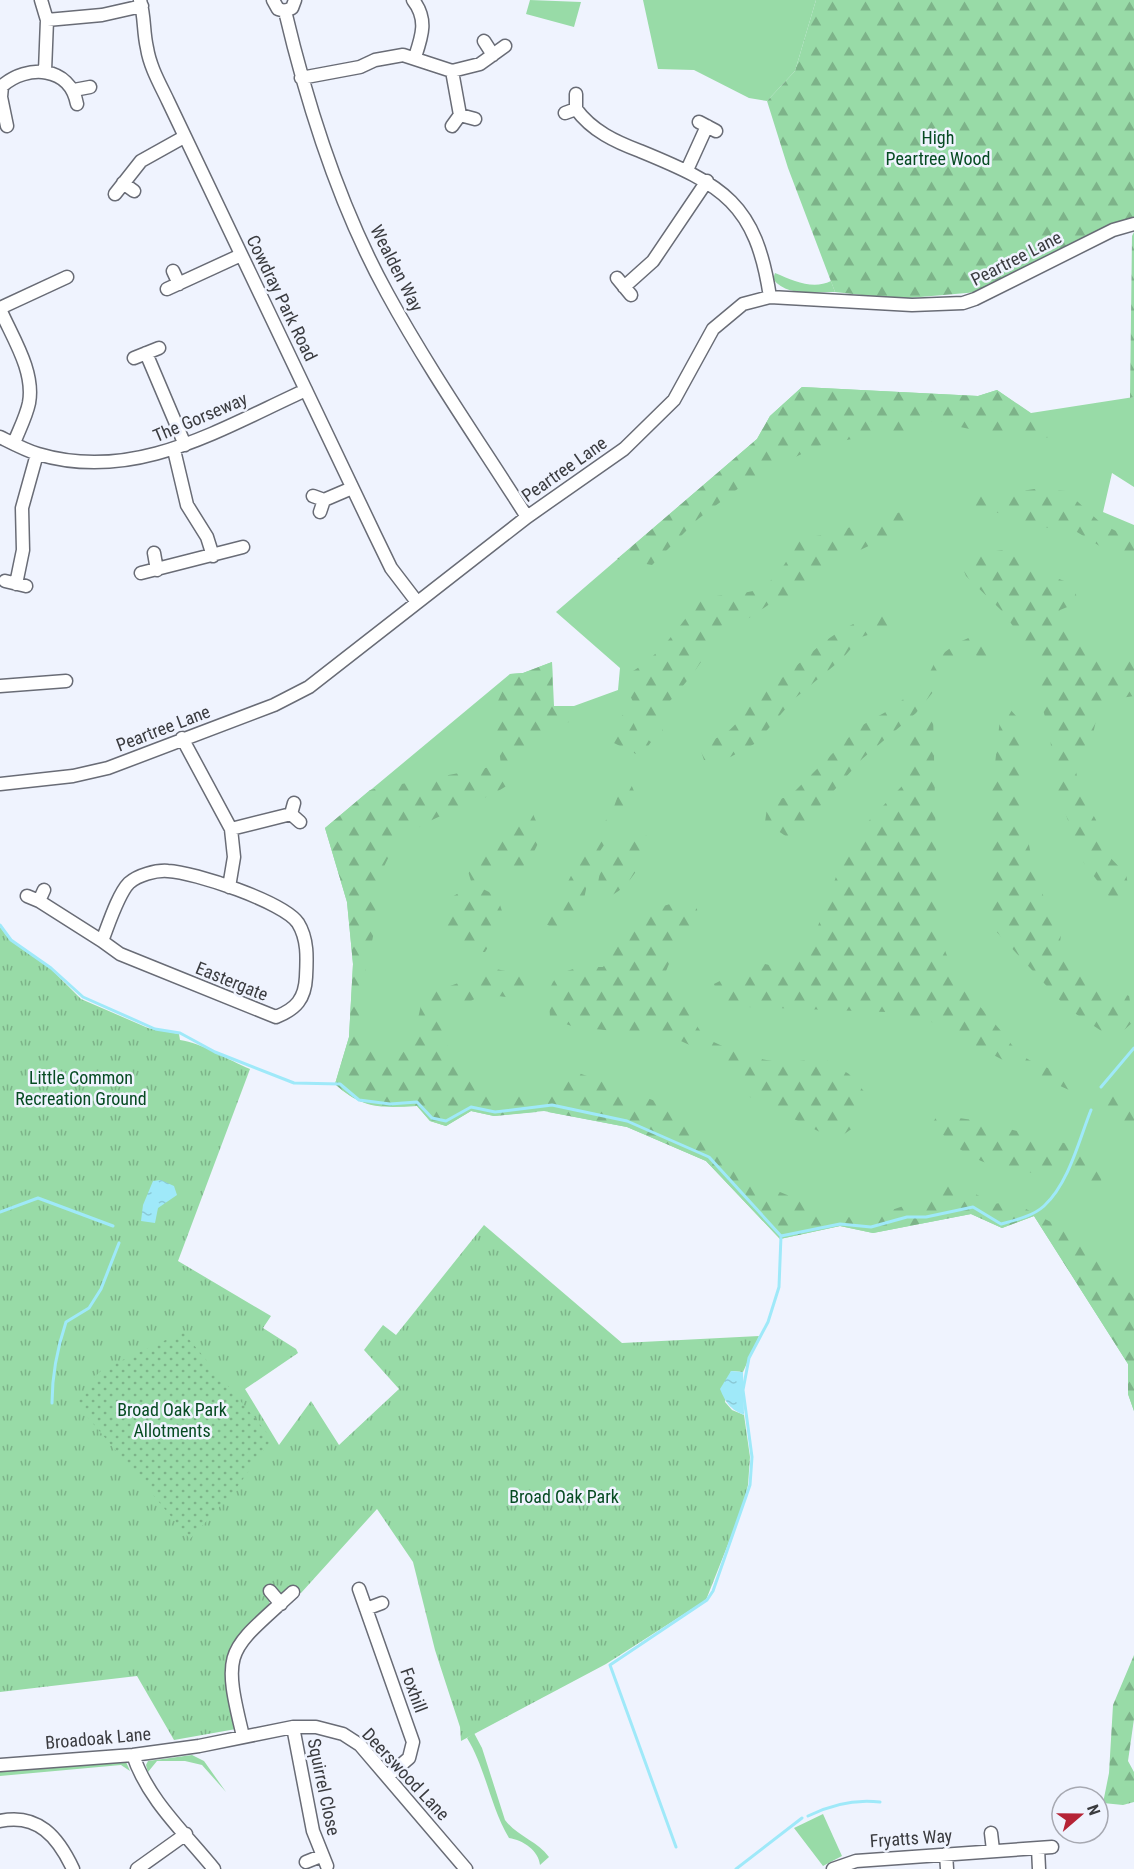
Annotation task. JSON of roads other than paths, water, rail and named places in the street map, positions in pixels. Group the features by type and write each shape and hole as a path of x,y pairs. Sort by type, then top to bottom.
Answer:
{"street":[{"path":"41,0 47,21 45,71"},
{"path":"273,0 278,9 285,11 292,8 296,0"},
{"path":"413,0 423,18 423,33 415,57"},
{"path":"47,21 102,15 141,3"},
{"name":"Cowdray Park Road","path":"141,3 150,62 184,137 392,568 417,602"},
{"name":"Wealden Way","path":"285,11 301,78 340,188 386,292 527,517"},
{"path":"484,41 493,55"},
{"path":"301,78 360,67 389,56 415,57 452,71 480,64 505,46"},
{"path":"7,126 1,86 13,76 45,71 63,80 74,90 76,104"},
{"path":"452,71 460,115 452,126"},
{"path":"74,90 90,87"},
{"path":"576,94 571,111 609,138 687,170 707,181 728,197 754,231 765,265 770,297"},
{"path":"460,115 475,119"},
{"path":"687,170 708,126"},
{"path":"115,194 141,161 184,137"},
{"path":"624,286 653,261 707,181"},
{"path":"123,183 134,191"},
{"name":"Peartree Lane","path":"0,784 73,776 108,768 274,705 309,687 527,517 624,449 661,415 686,380 720,321 743,304 770,297 912,305 963,303 1113,230 1134,224"},
{"path":"167,289 241,255"},
{"path":"173,271 179,284"},
{"path":"14,443 29,403 30,387 26,368 0,308 58,277"},
{"path":"134,358 159,348"},
{"path":"146,353 180,448 187,505 207,537 213,555"},
{"name":"The Gorseway","path":"0,437 37,454 76,462 108,464 143,459 180,448 306,390"},
{"path":"16,584 23,550 22,508 37,454"},
{"path":"319,503 352,488"},
{"path":"141,573 243,547"},
{"path":"154,553 157,570"},
{"path":"0,686 66,681"},
{"path":"182,738 231,829 234,857 229,887"},
{"path":"231,829 295,813"},
{"name":"Eastergate","path":"27,896 42,896 102,941 120,954 262,1013 276,1017 289,1012 299,1003 305,990 307,949 299,925 283,909 229,887 186,873 166,871 139,877 125,888 102,941"},
{"name":"Foxhill","path":"359,1589 413,1742 409,1758 388,1776"},
{"path":"270,1591 280,1604"},
{"path":"243,1736 231,1688 233,1654 245,1636 293,1592"},
{"path":"366,1609 382,1603"},
{"name":"Deerswood Lane","path":"200,1746 293,1726 316,1727 343,1734 360,1745 466,1869"},
{"name":"Squirrel Close","path":"293,1726 324,1861 306,1862"},
{"name":"Broadoak Lane","path":"0,1765 133,1755 200,1746"},
{"path":"133,1755 147,1786 159,1805 214,1869"},
{"path":"0,1821 23,1819 42,1826 54,1836 73,1869"},
{"path":"991,1833 993,1850"},
{"path":"137,1869 186,1834"},
{"name":"Fryatts Way","path":"833,1869 856,1861 1052,1847"},
{"path":"1038,1848 1039,1869"},
{"path":"946,1854 947,1869"}],"water":[{"path":"161,1180 174,1186 177,1195 158,1208 155,1223 141,1221 143,1205 153,1181"},
{"path":"731,1371 743,1372 744,1415 729,1405 720,1389"}],"waterway":[{"path":"0,925 11,940 51,968 83,997 155,1029 180,1033 215,1052 294,1083 340,1084 359,1100 390,1104 417,1102 432,1118 446,1121 471,1107 495,1112 552,1105 627,1121 709,1157 781,1236 840,1224 871,1227 907,1217 926,1217 973,1207 1001,1224 1030,1215 1044,1206 1060,1186 1091,1110"},
{"path":"1101,1087 1134,1048"},
{"path":"0,1212 38,1198 113,1226"},
{"path":"676,1847 610,1665 707,1600 713,1591 750,1485 752,1457 743,1390 749,1358 768,1322 779,1287 781,1236"},
{"path":"52,1403 56,1362 66,1322 89,1308 101,1289 119,1243"},
{"path":"808,1816 843,1804 861,1801 880,1802"},
{"path":"736,1869 802,1818"}],"park label":[{"name":"High Peartree Wood","path":"938,147"},
{"name":"Little Common Recreation Ground","path":"81,1087"},
{"name":"Broad Oak Park Allotments","path":"172,1419"},
{"name":"Broad Oak Park","path":"564,1496"}]}
